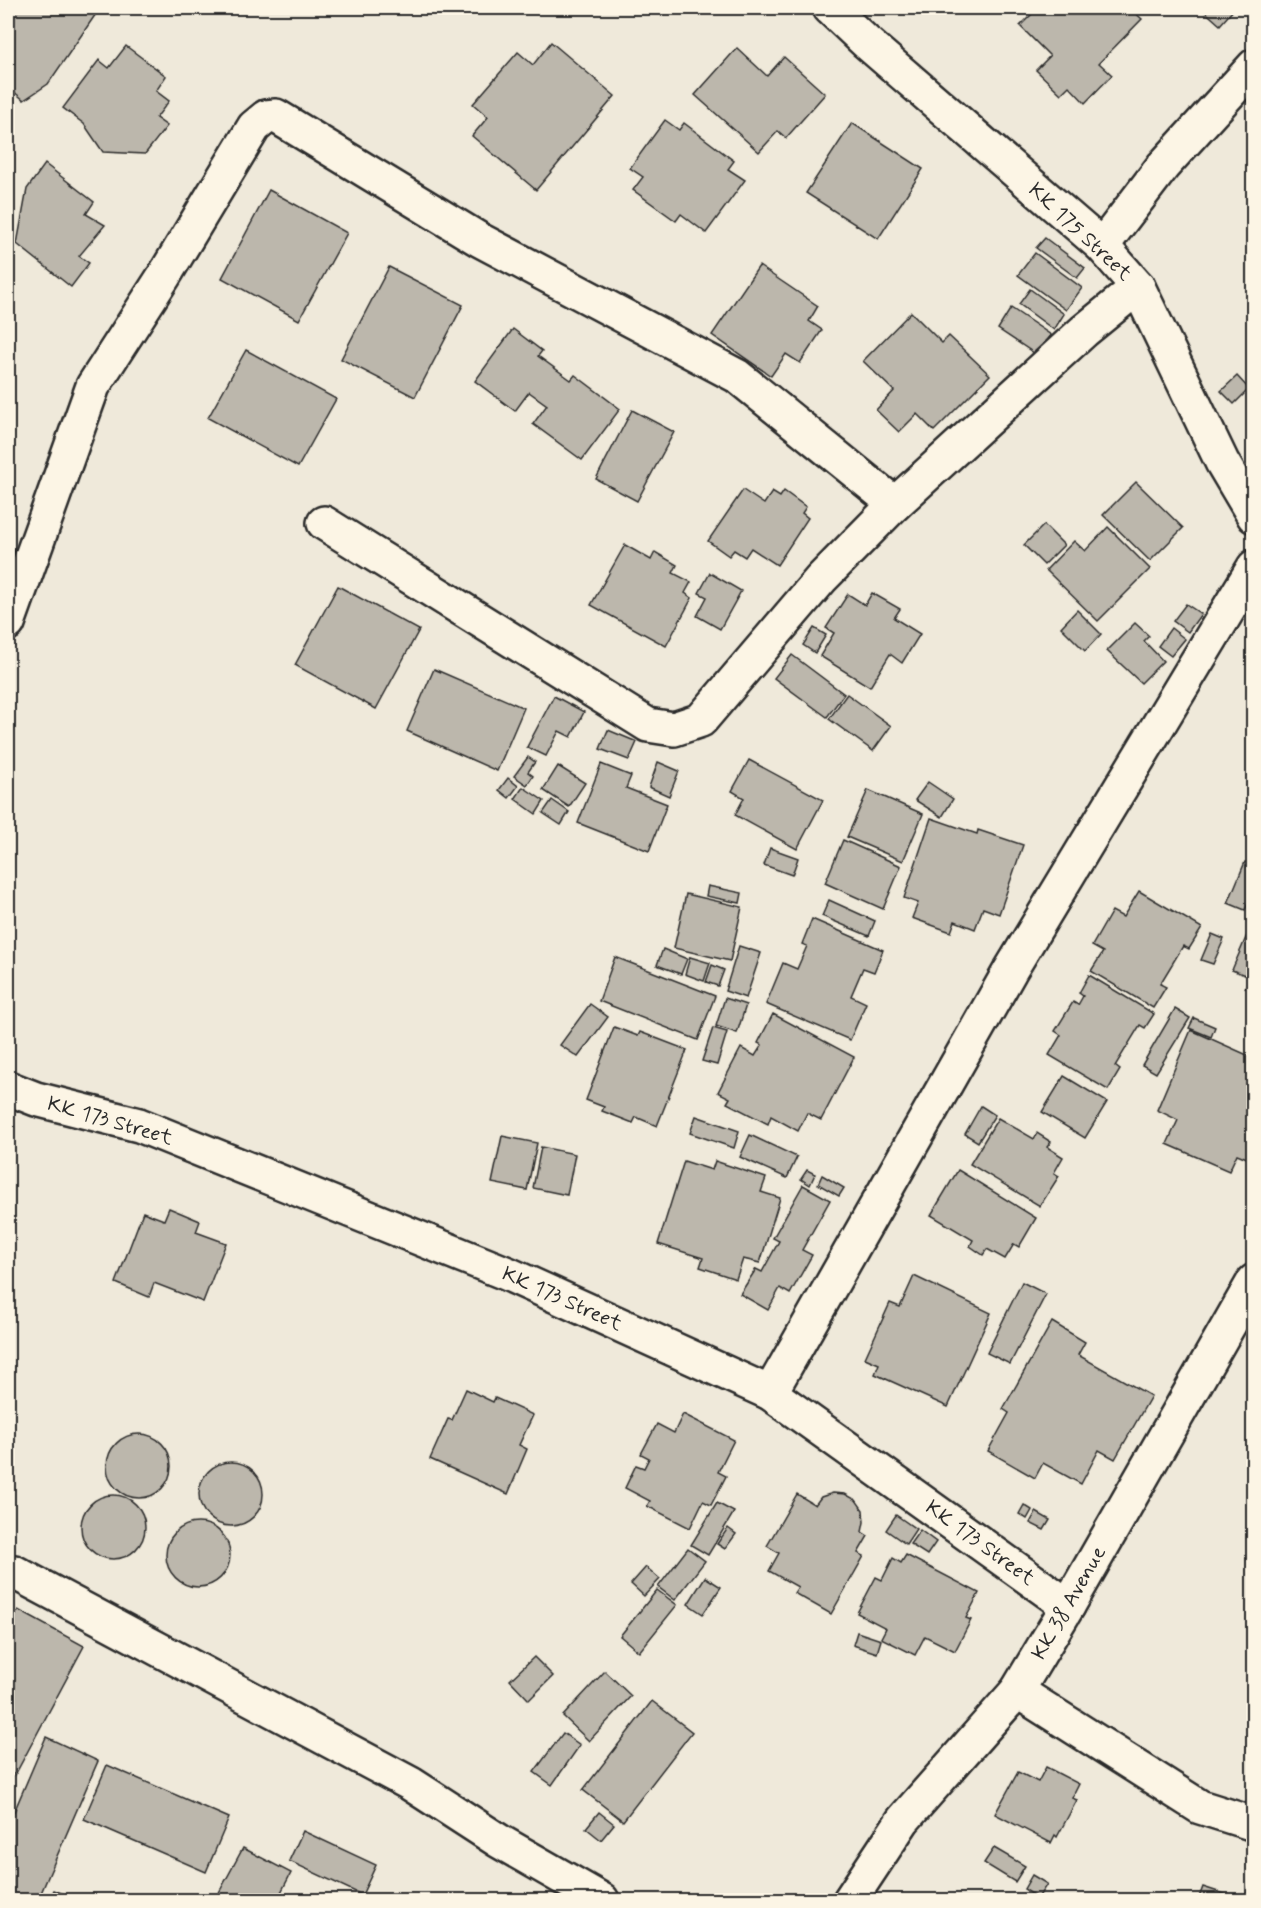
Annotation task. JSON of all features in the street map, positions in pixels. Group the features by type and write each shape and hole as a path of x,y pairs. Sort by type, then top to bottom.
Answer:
{"street":[{"name":"KK 175 Street","path":"830,8 866,42 1102,246 1138,287 1217,451 1254,516"},
{"path":"1102,246 1163,166 1254,66"},
{"path":"8,623 93,386 164,276 254,127 266,117 276,117 480,240 737,376 895,504"},
{"path":"324,523 648,725 674,729 701,720 821,579 895,504 1084,331 1138,287"},
{"path":"770,1393 1010,971 1254,567"},
{"name":"KK 173 Street","path":"8,1088 36,1099 139,1125 508,1274 770,1393 1068,1606"},
{"name":"KK 38 Avenue","path":"850,1900 903,1820 1017,1691 1254,1281"},
{"path":"14,1572 411,1784 499,1841 602,1900"},
{"path":"1017,1691 1200,1807 1254,1824"}],"building":[{"path":"8,8 100,8 48,84 24,100 8,87"},
{"path":"1038,8 1130,8 1142,19 1099,63 1112,75 1085,103 1069,86 1061,94 1036,70 1050,56 1020,26"},
{"path":"1201,8 1235,8 1220,25"},
{"path":"551,42 615,96 536,190 472,136 488,117 473,104 518,52 533,65"},
{"path":"126,46 166,76 156,91 169,101 156,118 167,126 145,154 103,152 84,124 63,108 99,60 109,68"},
{"path":"737,48 767,76 784,57 825,94 786,138 778,131 759,152 695,95"},
{"path":"665,120 679,130 684,123 734,161 728,169 745,180 706,233 681,214 676,221 633,190 643,177 630,168"},
{"path":"852,123 923,169 878,239 806,193"},
{"path":"45,164 94,202 86,214 105,225 79,256 89,263 71,287 17,244 27,189"},
{"path":"269,190 347,233 299,320 222,278"},
{"path":"1045,238 1085,268 1077,278 1036,248"},
{"path":"1035,253 1082,288 1066,310 1018,275"},
{"path":"759,266 818,306 809,321 822,330 800,363 786,354 771,376 712,335"},
{"path":"389,267 463,305 415,397 341,359"},
{"path":"1030,289 1064,314 1054,330 1019,304"},
{"path":"1011,308 1051,335 1037,355 998,329"},
{"path":"911,312 942,343 949,336 990,375 934,431 917,414 899,432 876,410 894,391 863,361"},
{"path":"513,329 542,351 538,356 571,380 575,375 620,409 582,460 533,424 547,405 529,392 515,411 475,381"},
{"path":"246,350 336,399 298,467 208,418"},
{"path":"1237,376 1249,389 1234,404 1221,391"},
{"path":"632,410 674,432 637,501 596,479"},
{"path":"1136,482 1183,528 1150,561 1103,515"},
{"path":"743,490 764,504 772,492 780,497 784,491 806,507 802,513 808,518 777,565 751,548 745,557 734,550 729,556 708,541"},
{"path":"1044,525 1064,545 1044,565 1024,545"},
{"path":"1108,527 1150,569 1098,621 1046,570 1074,541 1085,551"},
{"path":"625,545 651,560 655,552 677,565 673,573 691,582 685,593 692,598 666,646 591,605"},
{"path":"710,573 741,591 720,629 697,616 707,597 699,593"},
{"path":"338,586 419,630 376,709 295,665"},
{"path":"872,593 900,609 894,618 920,634 902,663 890,654 870,687 820,656 834,633 826,628 848,594 865,605"},
{"path":"1186,604 1201,614 1188,632 1173,621"},
{"path":"1077,610 1101,634 1085,651 1061,627"},
{"path":"1135,623 1149,636 1144,641 1163,661 1141,683 1107,651"},
{"path":"814,628 826,635 815,653 803,645"},
{"path":"1171,628 1185,639 1171,656 1158,646"},
{"path":"792,655 844,694 827,717 774,678"},
{"path":"434,669 524,708 497,771 407,731"},
{"path":"847,694 891,726 873,751 829,719"},
{"path":"554,696 584,712 571,737 559,731 546,756 527,747"},
{"path":"608,730 637,742 629,760 600,749"},
{"path":"528,757 535,762 528,772 533,776 527,785 514,776"},
{"path":"749,760 823,800 797,849 735,815 744,798 732,791"},
{"path":"658,762 679,771 669,796 649,787"},
{"path":"601,764 631,776 626,788 667,804 649,851 578,823"},
{"path":"558,766 585,783 569,807 543,790"},
{"path":"508,778 518,786 509,798 499,790"},
{"path":"928,782 953,799 942,817 915,800"},
{"path":"523,787 544,801 536,814 515,799"},
{"path":"868,790 923,814 903,861 847,837"},
{"path":"552,800 569,812 561,825 543,813"},
{"path":"931,818 977,834 978,830 1023,845 999,914 983,908 975,929 955,921 951,932 912,918 918,903 904,898"},
{"path":"843,840 901,866 883,909 825,883"},
{"path":"770,848 798,858 792,875 764,865"},
{"path":"1245,862 1254,865 1254,890 1245,910 1228,903"},
{"path":"708,886 742,893 740,903 706,896"},
{"path":"1139,891 1202,928 1189,949 1183,946 1160,984 1166,987 1153,1008 1091,971 1103,952 1092,946 1112,911 1123,917"},
{"path":"686,894 742,907 730,961 674,948"},
{"path":"829,900 875,921 869,936 822,916"},
{"path":"812,919 883,950 874,972 863,968 851,996 866,1003 850,1040 766,1004 783,963 797,969 807,946 802,944"},
{"path":"1254,919 1254,991 1245,988 1250,977 1232,970"},
{"path":"1212,934 1224,939 1213,964 1201,960"},
{"path":"739,946 761,953 746,998 725,991"},
{"path":"663,949 687,959 681,974 657,965"},
{"path":"615,957 715,996 698,1040 599,1001"},
{"path":"690,957 710,963 704,981 685,974"},
{"path":"712,965 724,970 718,986 706,982"},
{"path":"1089,975 1154,1014 1145,1028 1140,1025 1115,1066 1120,1070 1108,1090 1049,1055 1061,1035 1055,1031 1073,1002 1078,1005 1083,996 1079,993"},
{"path":"725,998 746,1005 737,1033 716,1026"},
{"path":"590,1004 608,1017 578,1057 560,1045"},
{"path":"1175,1009 1190,1018 1156,1073 1142,1065"},
{"path":"773,1014 854,1057 821,1120 807,1113 798,1131 771,1116 768,1124 727,1103 730,1098 718,1092 741,1048 755,1056 762,1045 758,1043"},
{"path":"1194,1018 1215,1027 1211,1037 1189,1028"},
{"path":"614,1027 638,1036 640,1032 687,1050 657,1126 636,1117 633,1123 602,1111 604,1107 586,1100"},
{"path":"713,1028 727,1032 717,1065 702,1061"},
{"path":"1191,1030 1254,1058 1254,1157 1252,1160 1237,1154 1229,1171 1167,1144 1178,1120 1157,1110"},
{"path":"1064,1076 1107,1102 1085,1138 1042,1112"},
{"path":"981,1106 995,1115 978,1142 965,1134"},
{"path":"696,1116 739,1131 734,1148 690,1133"},
{"path":"998,1118 1034,1139 1037,1133 1051,1142 1047,1147 1063,1157 1054,1173 1059,1176 1040,1206 970,1164"},
{"path":"750,1135 797,1157 787,1178 740,1157"},
{"path":"502,1136 537,1143 527,1190 492,1183"},
{"path":"541,1147 575,1154 567,1195 533,1188"},
{"path":"684,1161 712,1170 715,1161 766,1178 761,1192 780,1198 760,1263 743,1259 736,1279 700,1267 703,1258 658,1244"},
{"path":"807,1170 815,1174 810,1185 801,1179"},
{"path":"958,1170 1036,1218 1019,1247 1014,1244 1005,1259 987,1249 983,1255 970,1246 973,1240 931,1215"},
{"path":"822,1175 844,1188 839,1196 818,1184"},
{"path":"803,1185 830,1200 802,1250 812,1255 790,1294 780,1288 768,1310 740,1294 756,1269 762,1272 779,1241 773,1238"},
{"path":"169,1208 200,1221 196,1232 226,1243 203,1302 154,1283 149,1297 116,1283 143,1212 164,1220"},
{"path":"914,1276 991,1313 948,1407 875,1374 879,1364 865,1358 890,1303 900,1307"},
{"path":"1022,1282 1046,1294 1010,1364 987,1353"},
{"path":"1052,1322 1085,1342 1078,1355 1151,1396 1115,1459 1099,1450 1081,1484 1043,1463 1035,1478 988,1451 1009,1413 1003,1409"},
{"path":"466,1389 493,1402 495,1398 533,1415 519,1445 527,1449 508,1494 430,1459 448,1419 452,1420"},
{"path":"683,1414 734,1440 718,1472 726,1476 711,1505 703,1501 690,1528 647,1506 650,1501 625,1488 636,1465 644,1468 649,1458 641,1454 657,1424 674,1433"},
{"path":"133,1434 145,1434 162,1443 169,1454 171,1466 169,1478 162,1489 145,1498 133,1498 121,1493 112,1484 107,1472 107,1460 112,1448 121,1439"},
{"path":"231,1462 243,1464 254,1471 261,1482 263,1494 261,1506 254,1517 243,1524 231,1526 219,1524 208,1517 201,1506 199,1494 201,1482 208,1471 219,1464"},
{"path":"833,1493 845,1494 856,1500 863,1510 862,1532 868,1536 858,1553 864,1556 831,1614 794,1593 798,1587 769,1571 779,1553 767,1546 797,1494 815,1505 821,1497"},
{"path":"113,1495 125,1497 136,1504 143,1515 145,1527 143,1539 136,1550 125,1557 113,1559 101,1557 90,1550 83,1539 81,1527 83,1515 90,1504 101,1497"},
{"path":"717,1503 734,1512 708,1555 691,1545"},
{"path":"1024,1505 1032,1510 1027,1519 1019,1514"},
{"path":"1036,1512 1050,1520 1044,1530 1030,1523"},
{"path":"896,1515 916,1529 906,1544 886,1530"},
{"path":"198,1523 210,1525 221,1532 228,1543 230,1555 228,1567 221,1578 210,1585 198,1587 186,1585 175,1578 168,1567 166,1555 168,1543 175,1532 186,1525"},
{"path":"728,1528 736,1534 725,1549 717,1544"},
{"path":"920,1530 936,1542 927,1555 910,1544"},
{"path":"688,1548 705,1561 675,1600 658,1587"},
{"path":"906,1555 979,1593 966,1618 971,1620 955,1651 925,1636 915,1655 881,1638 886,1628 857,1613 876,1577 882,1580 893,1558 901,1563"},
{"path":"646,1567 660,1579 644,1596 631,1584"},
{"path":"705,1577 721,1587 703,1614 688,1604"},
{"path":"657,1590 677,1605 639,1652 620,1636"},
{"path":"18,1610 84,1646 15,1775 8,1771 8,1630"},
{"path":"857,1632 881,1640 877,1653 853,1645"},
{"path":"534,1657 553,1676 529,1700 510,1680"},
{"path":"605,1671 631,1696 589,1741 563,1716"},
{"path":"652,1701 692,1732 623,1821 583,1790"},
{"path":"563,1733 580,1745 552,1785 534,1772"},
{"path":"46,1737 98,1761 38,1900 8,1900 8,1826"},
{"path":"107,1765 229,1818 206,1872 84,1819"},
{"path":"1046,1767 1079,1784 1072,1798 1077,1800 1057,1837 1055,1835 1051,1843 995,1814 1018,1772 1038,1782"},
{"path":"599,1812 614,1824 601,1840 586,1828"},
{"path":"303,1831 376,1865 362,1895 289,1861"},
{"path":"243,1848 291,1873 277,1900 215,1900"},
{"path":"994,1848 1025,1866 1015,1882 984,1863"},
{"path":"1032,1875 1047,1884 1038,1898 1024,1889"},
{"path":"1253,1876 1254,1900 1245,1900"},
{"path":"1203,1887 1243,1900 1198,1900"},
{"path":"54,1890 78,1900 49,1900"}]}
